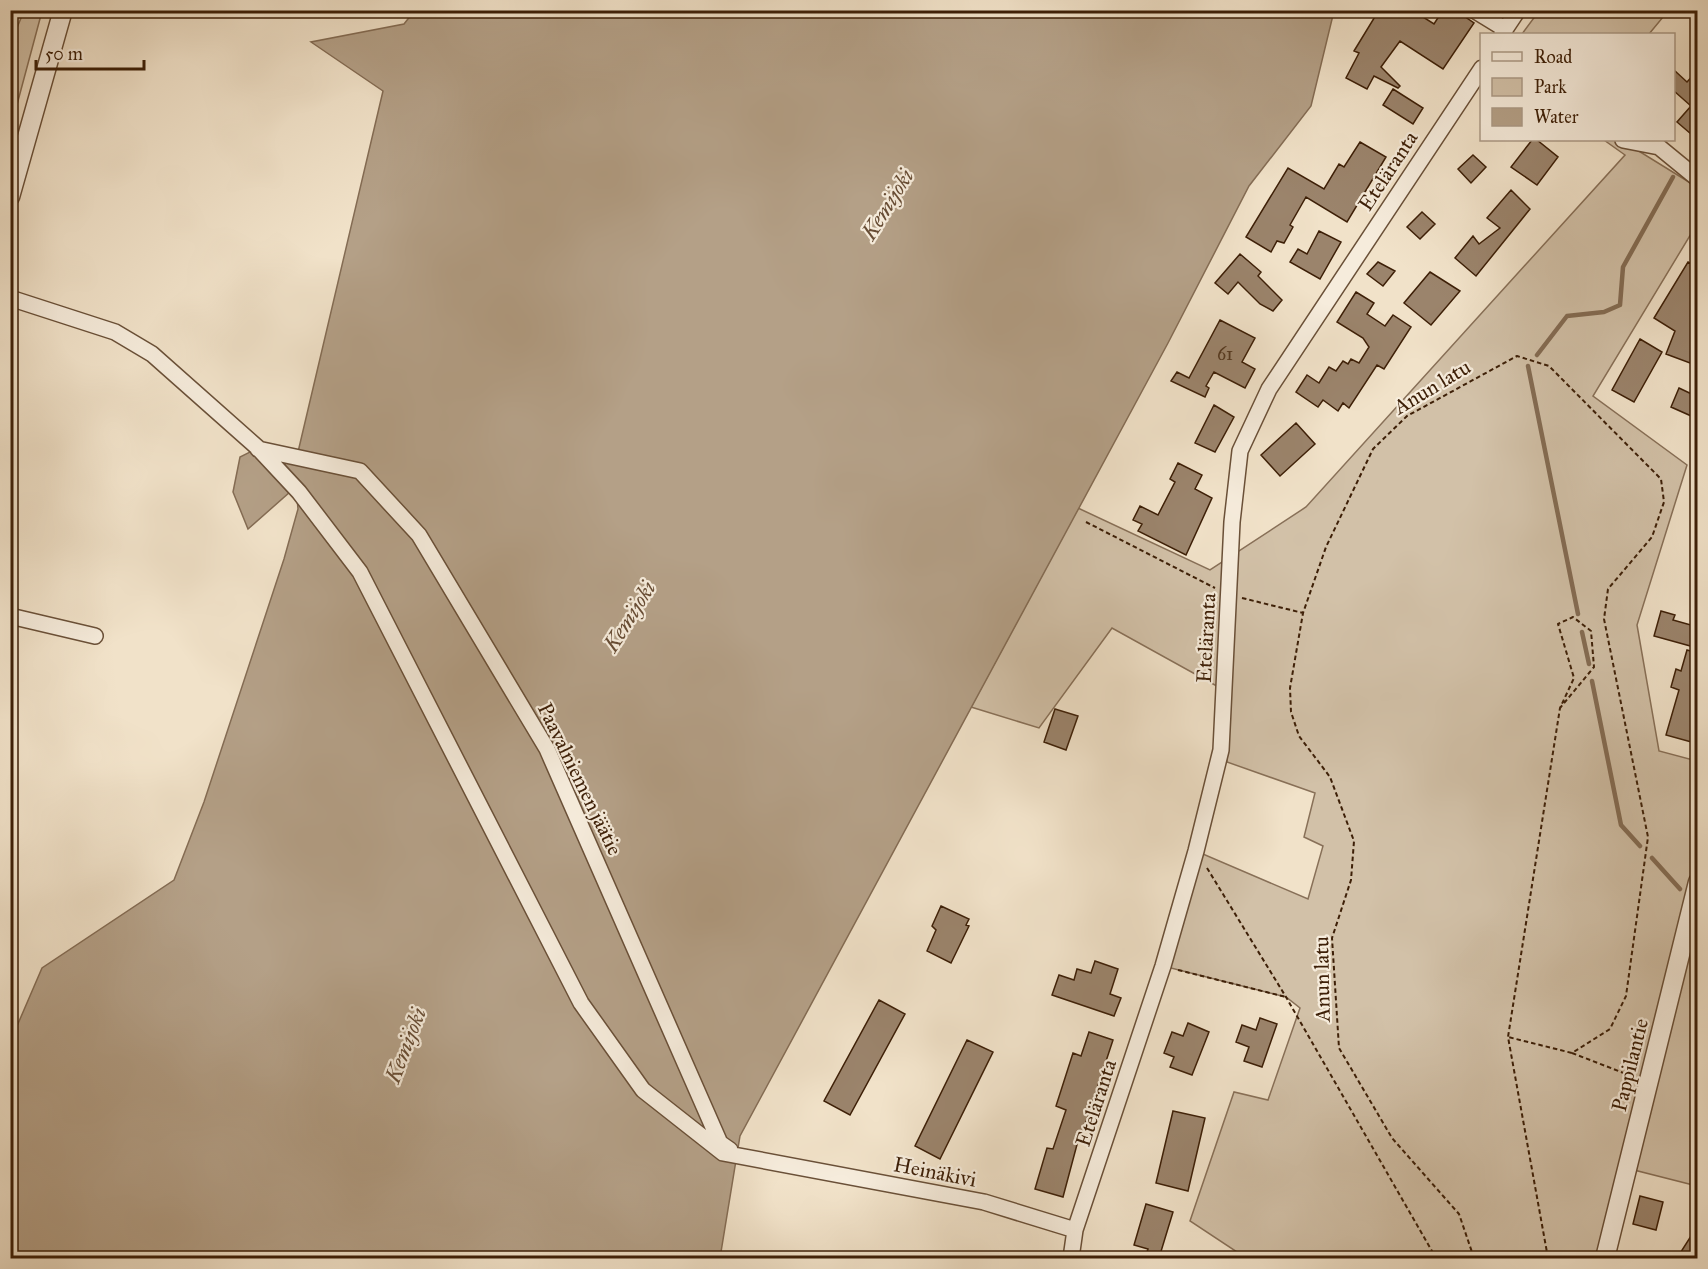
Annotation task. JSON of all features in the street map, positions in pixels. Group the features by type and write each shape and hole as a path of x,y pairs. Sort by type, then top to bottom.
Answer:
{"street":[{"path":"10,197 63,10"},
{"path":"1474,10 1503,32 1518,10"},
{"name":"Eteläranta","path":"1071,1258 1075,1230 1163,966 1196,851 1221,750 1232,522 1240,451 1264,399 1480,73"},
{"path":"1628,141 1659,147 1698,179"},
{"name":"Paavalniemen jäätie","path":"10,298 115,332 153,354 258,448 299,492 360,572 581,1003 643,1090 723,1153 784,1164"},
{"name":"Paavalniemen jäätie","path":"258,448 360,471 419,535 547,749 720,1143 737,1155"},
{"path":"10,616 95,636"},
{"name":"Pappilantie","path":"1605,1258 1698,882"},
{"name":"Heinäkivi","path":"784,1164 984,1202 1075,1230"}],"path":[{"name":"Anun latu","path":"1474,1258 1459,1214 1392,1138 1339,1048 1332,938 1351,880 1354,841 1330,777 1299,736 1291,712 1290,687 1302,613 1326,547 1373,449 1407,416 1516,357 1549,366 1661,479 1664,502 1652,537 1608,589 1604,619 1648,837 1626,996 1610,1029 1572,1053"},
{"path":"1086,522 1229,595 1302,613"},
{"path":"1548,1258 1508,1037 1560,708 1574,678 1558,624 1573,617 1591,631 1594,667 1560,708"},
{"path":"1196,851 1286,998 1436,1258"},
{"path":"1163,966 1286,998"},
{"path":"1508,1037 1572,1053 1648,1083"}],"green space":[{"path":"1539,10 1668,11 1650,33 1523,33"},
{"path":"24,11 41,15 11,127 11,42"},
{"path":"1605,141 1623,141 1697,187 1697,224 1593,396 1687,465 1637,625 1659,751 1697,761 1697,857 1680,928 1697,941 1697,1186 1622,1167 1599,1258 1246,1258 1190,1221 1234,1092 1268,1100 1300,1008 1286,997 1163,966 1196,851 1308,899 1323,846 1304,837 1315,793 1227,762 1224,690 1112,628 1039,728 971,707 1078,508 1210,570 1306,507 1625,155"}],"water":[{"name":"Kemijoki","path":"415,10 1334,11 1311,106 1249,186 1168,343 740,1136 720,1258 11,1258 11,1040 42,968 174,880 204,802 284,559 298,509 297,498 290,492 248,529 233,492 240,457 258,448 285,463 298,452 383,91 311,42 404,24"}],"building":[{"path":"1379,10 1412,10 1434,24 1443,10 1455,10 1474,23 1443,69 1400,41 1381,67 1400,86 1398,88 1374,76 1367,89 1346,78 1359,53 1354,51"},
{"path":"1698,70 1698,126 1691,134 1677,122 1691,106 1675,92 1675,71 1687,82"},
{"path":"1393,89 1423,108 1413,124 1383,105"},
{"path":"1531,141 1538,141 1558,157 1537,185 1511,167"},
{"path":"1360,142 1386,157 1347,222 1306,197 1290,225 1293,227 1284,243 1277,241 1271,252 1246,237 1288,168 1324,189 1339,164 1344,167"},
{"path":"1473,155 1486,167 1471,183 1458,169"},
{"path":"1511,190 1530,209 1476,276 1455,258 1473,236 1479,244 1500,228 1487,218"},
{"path":"1422,212 1435,224 1420,239 1407,227"},
{"path":"1319,231 1341,242 1320,279 1290,262 1298,249 1307,254"},
{"path":"1240,254 1261,272 1258,276 1282,300 1273,311 1260,304 1238,282 1228,294 1215,283"},
{"path":"1378,262 1395,271 1383,286 1367,274"},
{"path":"1688,262 1698,268 1698,366 1666,354 1675,331 1654,318"},
{"path":"1430,272 1460,291 1431,325 1404,303"},
{"path":"1356,292 1374,303 1367,314 1385,326 1393,315 1411,327 1384,369 1377,365 1349,408 1343,403 1338,411 1323,400 1318,407 1296,392 1307,375 1319,383 1329,367 1336,371 1343,361 1348,364 1351,359 1359,363 1369,347 1363,338 1337,322"},
{"path":"1220,320 1255,338 1242,362 1255,369 1245,388 1214,372 1206,386 1209,388 1205,397 1171,381 1177,372 1189,378"},
{"path":"1640,339 1662,352 1634,402 1612,390"},
{"path":"1679,388 1698,397 1698,419 1671,407"},
{"path":"1214,405 1234,417 1215,452 1195,443"},
{"path":"1296,423 1315,444 1280,476 1261,455"},
{"path":"1178,463 1202,475 1195,489 1212,498 1186,555 1138,531 1142,524 1133,520 1140,506 1158,515 1175,482 1170,479"},
{"path":"1661,611 1675,615 1673,620 1698,627 1694,647 1654,636"},
{"path":"1687,650 1698,653 1695,743 1666,735 1679,690 1671,687 1676,669 1681,671"},
{"path":"1055,709 1078,716 1066,750 1044,742"},
{"path":"941,906 969,919 966,925 969,926 951,963 927,951 936,930 932,926"},
{"path":"1095,961 1118,969 1110,994 1121,998 1114,1016 1052,995 1059,975 1074,980 1077,969 1091,973"},
{"path":"879,1000 905,1014 850,1115 824,1101"},
{"path":"1260,1018 1277,1024 1262,1067 1244,1061 1249,1047 1236,1042 1242,1025 1256,1030"},
{"path":"1188,1023 1209,1032 1192,1075 1170,1067 1174,1057 1164,1053 1172,1032 1183,1036"},
{"path":"1089,1032 1113,1040 1081,1137 1079,1137 1063,1197 1035,1189 1047,1148 1053,1149 1066,1110 1056,1106 1073,1053 1081,1056"},
{"path":"967,1040 993,1052 940,1159 915,1146"},
{"path":"1173,1111 1205,1118 1188,1191 1156,1183"},
{"path":"1640,1196 1663,1202 1656,1230 1633,1224"},
{"path":"1146,1204 1173,1212 1159,1258 1145,1258 1148,1249 1134,1245"},
{"path":"1698,1225 1698,1258 1677,1258"}],"waterway":[{"path":"1537,355 1567,316 1604,312 1620,305 1623,267 1673,177"},
{"path":"1528,366 1578,614"},
{"path":"1582,632 1589,664"},
{"path":"1592,681 1621,825 1640,846"},
{"path":"1652,858 1680,889"}]}
